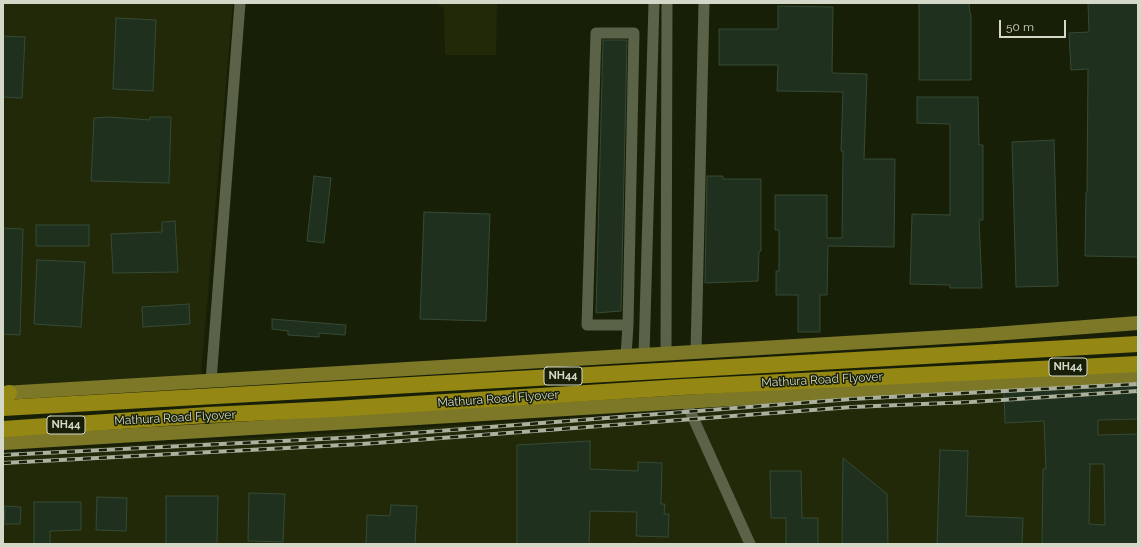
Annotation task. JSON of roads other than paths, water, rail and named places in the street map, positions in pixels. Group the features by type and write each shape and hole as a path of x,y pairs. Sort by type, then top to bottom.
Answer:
{"highway":[{"name":"Mathura Road Flyover","path":"3,408 1138,344"},
{"name":"Mathura Road Flyover","path":"3,429 208,415 334,409 682,387 1138,364"}],"main road":[{"path":"5,394 644,355 666,352 696,352 987,334 1138,323"},
{"path":"540,361 542,410"},
{"path":"3,443 542,410 1138,377"}],"street":[{"path":"211,381 240,3"},
{"path":"644,355 654,3"},
{"path":"666,352 667,3"},
{"path":"696,352 704,3"},
{"path":"626,356 628,325 634,33 596,33 588,325 628,325"},
{"path":"686,402 750,544"}],"railway":[{"path":"3,455 361,437 852,399 1138,384"},
{"path":"3,463 362,444 852,407 971,402 1138,391"}]}
